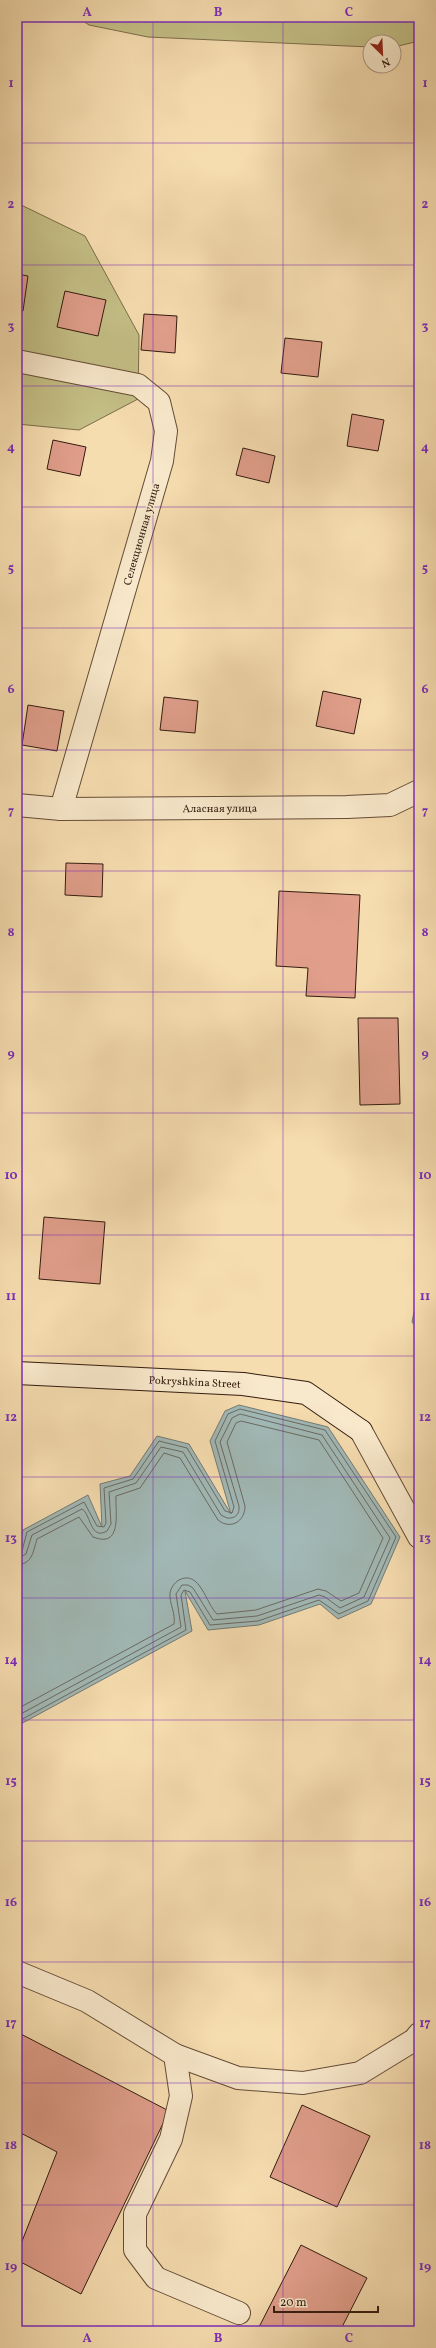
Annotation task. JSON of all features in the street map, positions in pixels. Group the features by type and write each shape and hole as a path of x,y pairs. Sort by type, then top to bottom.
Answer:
{"street":[{"name":"Селекционная улица","path":"17,361 138,385 159,402 166,431 162,461 61,809"},
{"name":"Аласная улица","path":"17,805 61,809 348,807 390,805 419,791"},
{"name":"Pokryshkina Street","path":"17,1373 244,1384 306,1392 361,1431 419,1537"},
{"path":"17,1972 87,2001 175,2055 238,2078 303,2083 360,2073 414,2040 419,2034"},
{"path":"175,2055 181,2096 171,2139 135,2214 135,2250 156,2278 239,2313"}],"shaded area":[{"path":"77,17 419,17 419,41 402,45 402,34 362,34 362,47 148,37 89,25"},
{"path":"17,203 85,236 139,335 138,399 79,430 17,424"}],"water":[{"path":"419,1287 419,1331 412,1322"},
{"path":"239,1405 328,1427 400,1537 371,1604 338,1619 320,1604 259,1625 208,1630 185,1591 192,1631 17,1726 17,1554 23,1530 88,1495 102,1527 100,1484 130,1476 157,1436 189,1444 231,1514 210,1441 225,1411"}],"building":[{"path":"17,274 28,276 23,311 17,310"},
{"path":"65,291 106,300 98,336 57,327"},
{"path":"144,314 177,316 175,353 141,350"},
{"path":"285,338 322,342 318,377 281,373"},
{"path":"352,414 384,420 378,451 347,446"},
{"path":"53,440 86,447 80,476 47,469"},
{"path":"243,448 275,456 269,483 236,475"},
{"path":"323,691 361,699 354,734 316,726"},
{"path":"164,697 198,701 195,733 160,730"},
{"path":"28,705 64,711 57,751 22,745"},
{"path":"66,863 103,864 102,897 65,895"},
{"path":"279,891 360,895 355,998 306,996 308,968 276,966"},
{"path":"358,1018 398,1018 400,1104 360,1105"},
{"path":"44,1217 105,1222 100,1284 39,1279"},
{"path":"17,2032 169,2111 81,2294 17,2260 17,2254 57,2152 17,2131"},
{"path":"302,2105 370,2136 337,2207 270,2177"},
{"path":"301,2245 367,2278 340,2331 257,2331"}]}
